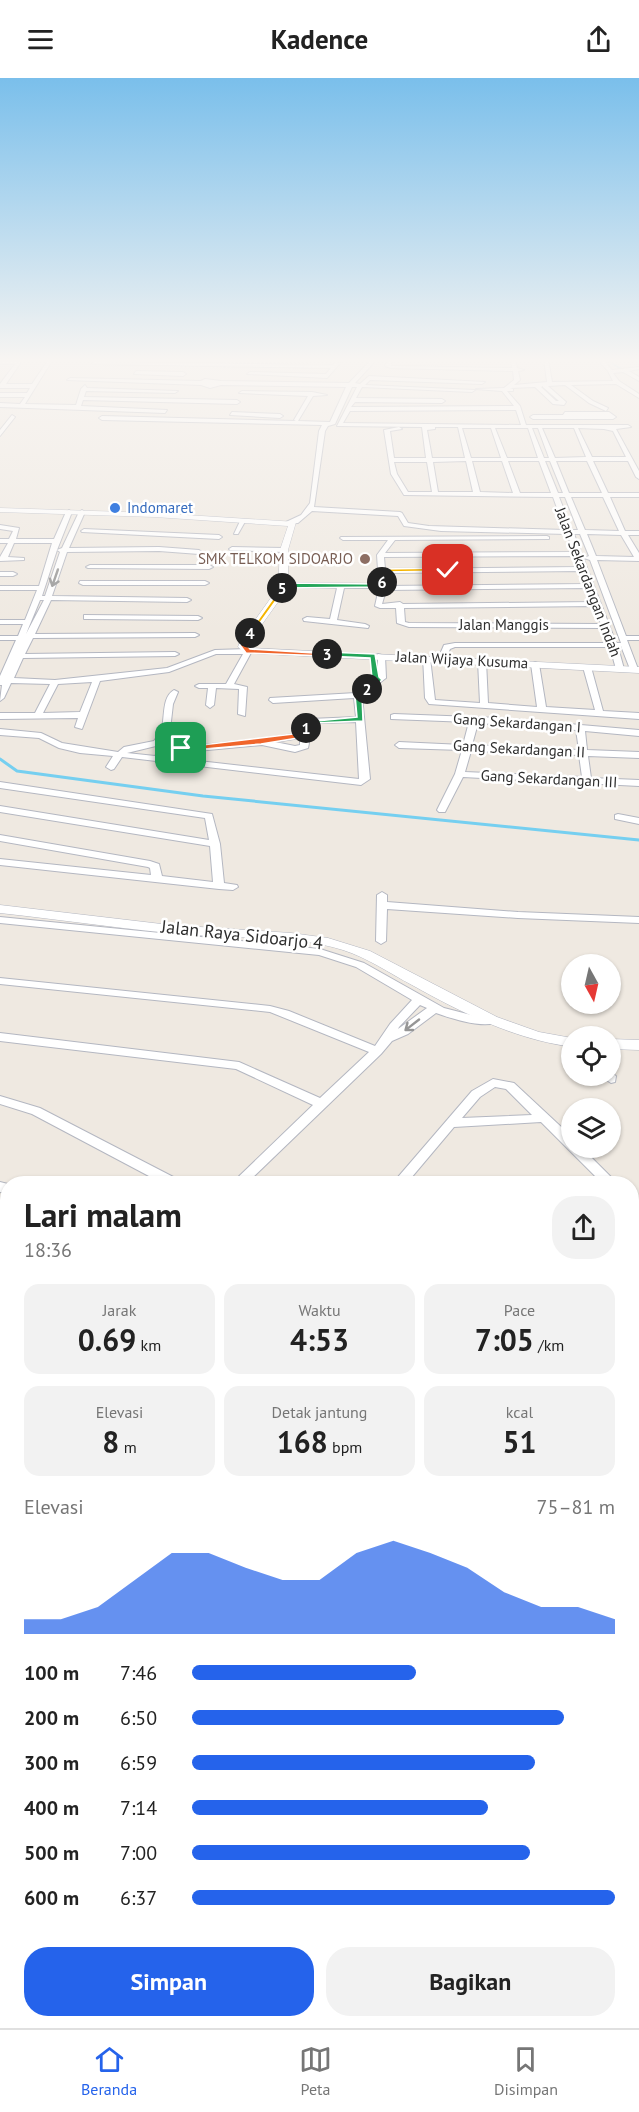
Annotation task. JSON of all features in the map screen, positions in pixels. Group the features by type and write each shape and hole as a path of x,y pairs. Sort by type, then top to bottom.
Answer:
{"street":[{"path":"0,510 296,522 310,509 314,499 320,450"},
{"path":"390,450 394,474 405,494 639,495"},
{"path":"427,450 435,494"},
{"path":"466,450 477,494"},
{"path":"501,450 517,494"},
{"name":"Jalan Sekardangan Indah","path":"540,450 620,669"},
{"name":"Jalan Sekardangan Indah","path":"547,450 554,460 636,670"},
{"path":"585,450 623,533 639,559"},
{"path":"625,450 639,477"},
{"path":"391,460 629,459"},
{"path":"310,509 400,514 403,523 411,526 546,530 572,536"},
{"path":"0,698 3,681 19,637 39,594 54,545 69,512"},
{"path":"3,681 21,656 30,637 82,512"},
{"path":"236,533 243,520"},
{"path":"64,523 76,523"},
{"path":"248,651 243,646 245,640 278,597 283,585 284,550 294,526 288,523"},
{"path":"0,527 17,529 2,559 22,559"},
{"path":"84,531 219,537"},
{"path":"105,566 109,550 118,533"},
{"path":"343,538 572,536 639,533"},
{"path":"195,567 206,537"},
{"path":"392,539 380,555 383,587 378,605 609,600"},
{"path":"0,542 54,545 67,549 199,552"},
{"path":"232,549 284,550"},
{"path":"380,555 579,556 639,559"},
{"path":"90,567 209,567"},
{"path":"381,571 583,569"},
{"path":"0,574 13,574"},
{"path":"83,583 205,583"},
{"path":"81,626 99,601 99,583"},
{"path":"180,617 192,583"},
{"path":"283,585 589,586"},
{"path":"333,622 341,585"},
{"path":"0,589 39,594 47,600 187,600"},
{"name":"Jalan Manggis","path":"400,604 401,622 404,624 605,626"},
{"path":"87,616 198,618"},
{"path":"307,619 365,626"},
{"path":"0,622 26,622"},
{"path":"0,638 195,635"},
{"path":"442,659 447,647 455,645 613,645 639,638"},
{"path":"3,681 55,682 96,679 169,670 215,652 248,651"},
{"path":"229,686 248,651"},
{"name":"Jalan Wijaya Kusuma","path":"248,651 636,670"},
{"path":"21,656 175,654"},
{"path":"273,700 358,695 379,680 375,678 377,656"},
{"path":"426,658 429,698 432,702 639,716"},
{"path":"482,661 484,705"},
{"path":"535,664 542,710"},
{"path":"587,667 600,714"},
{"path":"79,727 96,679"},
{"path":"38,715 55,682"},
{"path":"199,686 243,687 242,714"},
{"path":"210,705 212,686"},
{"path":"111,767 119,754 131,747 158,743 166,730 169,705 174,692"},
{"path":"0,732 40,736 70,748 119,754 165,756 361,782 365,779 358,695"},
{"path":"0,716 82,715"},
{"name":"Gang Sekardangan I","path":"394,717 474,720 639,733"},
{"path":"165,756 261,742 299,749 305,746 304,735 307,725 314,721 361,719"},
{"path":"442,810 460,774 474,720"},
{"path":"580,727 587,782"},
{"name":"Gang Sekardangan II","path":"399,744 639,755"},
{"name":"Gang Sekardangan III","path":"460,774 639,783"},
{"path":"0,784 210,816 219,886"},
{"path":"2,812 215,844"},
{"path":"618,817 639,821"},
{"path":"0,838 150,864 155,866 157,879"},
{"path":"0,862 233,887"},
{"path":"381,941 382,900 518,915 639,920"},
{"name":"Jalan Raya Sidoarjo 4","path":"0,909 193,931 289,937 346,947 369,955 417,982 495,1020 532,1034 561,1040"},
{"path":"0,920 320,952 358,964 433,1009 462,1019 495,1020"},
{"path":"0,981 270,1010 285,1013 377,1051"},
{"path":"245,1176 377,1051 388,1038 393,1026 418,1000"},
{"path":"388,1038 404,1031 433,1009"},
{"path":"0,1037 238,1066 320,1103"},
{"path":"621,1044 639,1045"},
{"path":"405,1176 486,1085 498,1082 510,1086 561,1134"},
{"path":"0,1100 36,1111 161,1176"},
{"path":"452,1123 544,1118"},
{"path":"585,1158 604,1176"}],"waterway":[{"path":"0,759 17,771 203,796 639,840"}],"place":[{"name":"Indomaret","path":"115,508"},
{"name":"SMK TELKOM SIDOARJO","path":"365,559"}],"route":[{"path":"181,748 261,742 304,735 308,723 314,721 361,719 358,695 379,680 375,678 373,656 248,651 243,646 245,640 278,597 283,585 382,586 381,571 448,570"}]}
